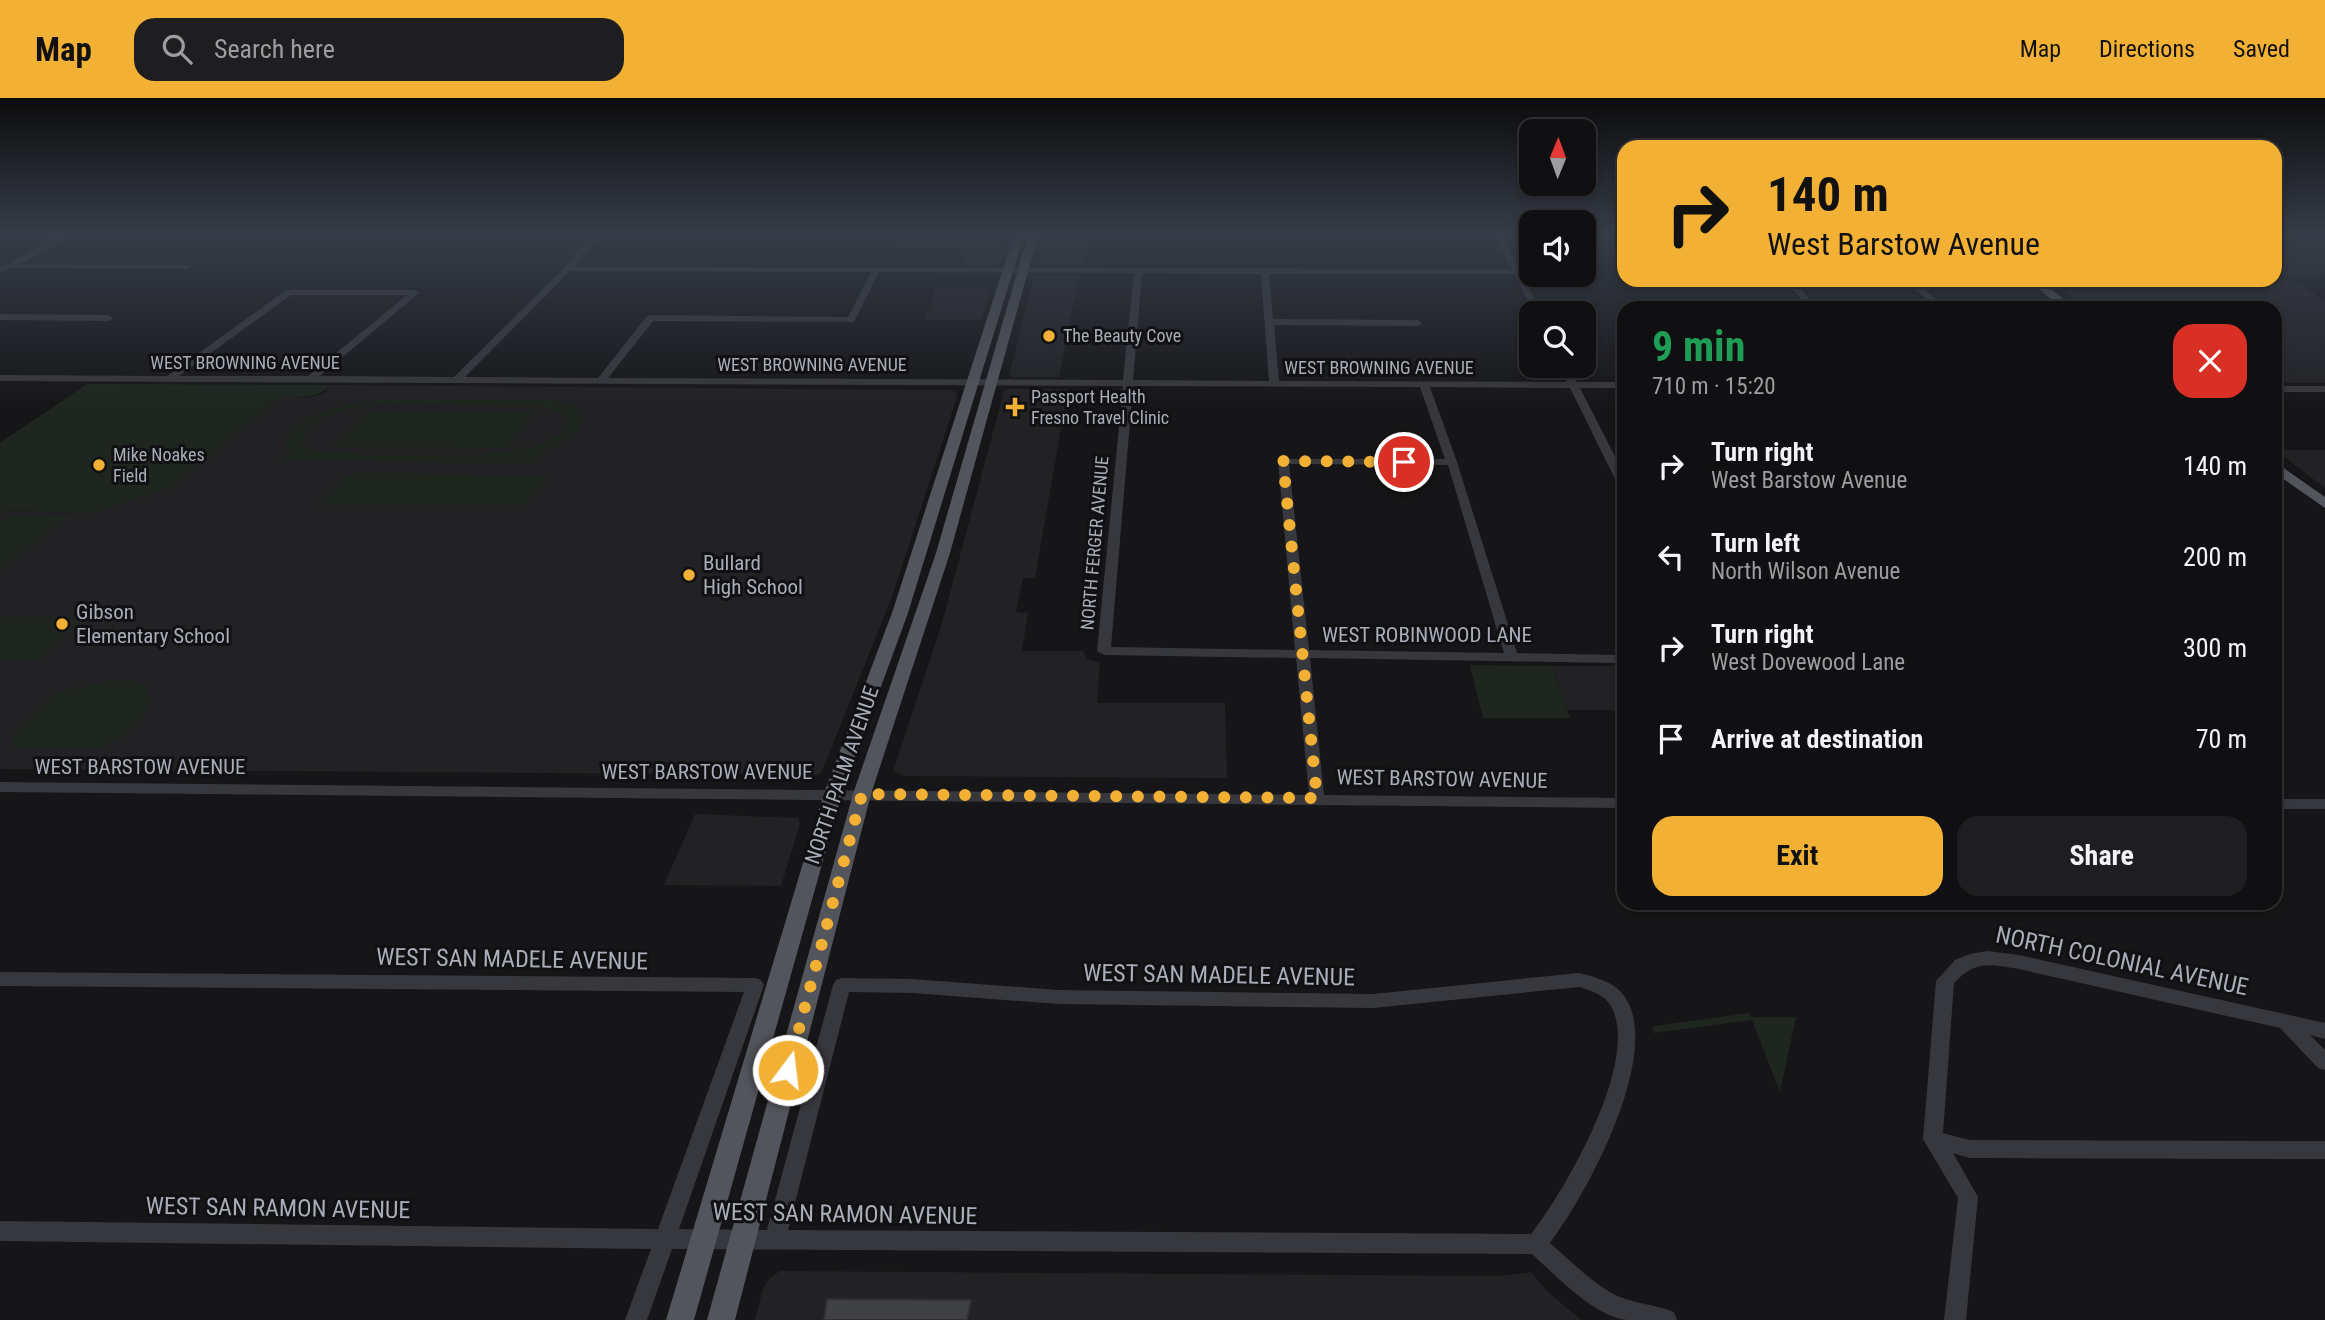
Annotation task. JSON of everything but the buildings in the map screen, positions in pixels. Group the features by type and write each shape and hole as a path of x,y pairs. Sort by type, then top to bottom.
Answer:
{"main road":[{"name":"NORTH PALM AVENUE","path":"680,1320 706,1238 833,793 900,613 1000,292"},
{"name":"NORTH PALM AVENUE","path":"720,1320 862,794 951,524 1016,292"},
{"path":"2282,471 2325,504"},
{"path":"928,524 951,524"}],"street":[{"path":"170,378 289,292"},
{"path":"292,292 415,293 311,379"},
{"path":"457,380 545,292"},
{"path":"601,380 650,318 851,320 865,292"},
{"name":"NORTH FERGER AVENUE","path":"1104,651 1136,292"},
{"path":"1267,292 1274,384"},
{"path":"0,317 109,318"},
{"path":"1269,323 1418,323"},
{"name":"WEST BROWNING AVENUE","path":"0,378 1617,385"},
{"path":"1570,378 1617,471"},
{"path":"1424,384 1452,462 1512,657"},
{"path":"2282,389 2325,390"},
{"path":"1317,798 1283,461 1452,462"},
{"name":"WEST ROBINWOOD LANE","path":"1104,651 1617,659"},
{"name":"WEST BARSTOW AVENUE","path":"0,787 833,793 1617,803"},
{"path":"2282,804 2325,804"},
{"name":"NORTH COLONIAL AVENUE","path":"1933,1139 1945,981 1958,964 1985,956 2325,1031"},
{"name":"WEST SAN MADELE AVENUE","path":"0,979 755,985 663,1238"},
{"name":"WEST SAN MADELE AVENUE","path":"775,1240 842,985 912,986 1059,997 1373,1001 1565,979 1594,984 1619,1003 1625,1028 1619,1083 1600,1138 1557,1220 1536,1244"},
{"path":"2286,1023 2325,1062"},
{"path":"1933,1139 1969,1149 2325,1150"},
{"path":"1933,1139 1968,1197 1955,1320"},
{"name":"WEST SAN RAMON AVENUE","path":"0,1231 742,1240 1536,1244"},
{"path":"636,1320 663,1238"},
{"path":"1536,1244 1575,1279 1614,1306 1666,1320"}],"shaded area":[{"path":"935,292 991,292 982,320 924,320"},
{"path":"1030,292 1076,292 1059,377 1009,375"},
{"path":"2067,292 2312,292 2325,300 2325,383 2282,383 2282,301 2079,301"},
{"name":"Mike Noakes Field","path":"87,384 332,385 314,395 280,398 171,488 92,513 0,511 0,443"},
{"name":"Bullard High School","path":"332,385 952,390 958,394 892,597 822,771 818,775 0,769 0,511 92,513 280,398 307,398 323,394"},
{"path":"1068,389 1035,578 1023,578 1016,612 1028,613 1022,651 1083,651 1087,659 1100,663 1097,703 1225,703 1227,778 904,776 893,771 942,623 1004,391"},
{"path":"378,400 549,400 575,407 584,420 574,435 546,451 534,462 277,461 290,453 285,444 290,432 313,415 346,405","holes":["541,406 563,413 568,422 555,437 530,447 498,452 423,456 333,453 311,450 303,444 305,432 321,419 362,407"]},
{"path":"369,411 537,411 507,448 331,447"},
{"path":"2282,450 2325,450 2325,488 2282,455"},
{"path":"349,474 549,475 526,506 318,505"},
{"path":"17,516 68,517 0,570 0,519"},
{"path":"0,617 86,617 38,660 0,660"},
{"path":"1470,665 1552,666 1570,718 1483,718"},
{"path":"1552,666 1617,666 1617,710 1567,710"},
{"path":"116,680 146,684 151,701 135,728 105,748 16,748 10,740 56,692"},
{"path":"695,814 798,818 800,824 781,886 664,885"},
{"path":"1749,1013 1751,1017 1796,1017 1780,1092 1752,1020 1653,1033 1653,1026"},
{"path":"780,1271 1499,1276 1531,1272 1547,1291 1581,1320 755,1320 763,1289 769,1279"}],"place":[{"name":"The Beauty Cove","path":"1049,336"},
{"name":"Passport Health Fresno Travel Clinic","path":"1015,407"},
{"name":"Mike Noakes Field","path":"99,465"},
{"name":"Bullard High School","path":"689,575"},
{"name":"Gibson Elementary School","path":"62,624"}],"route":[{"path":"788,1070 862,794 1317,798 1283,461 1404,462"}]}
